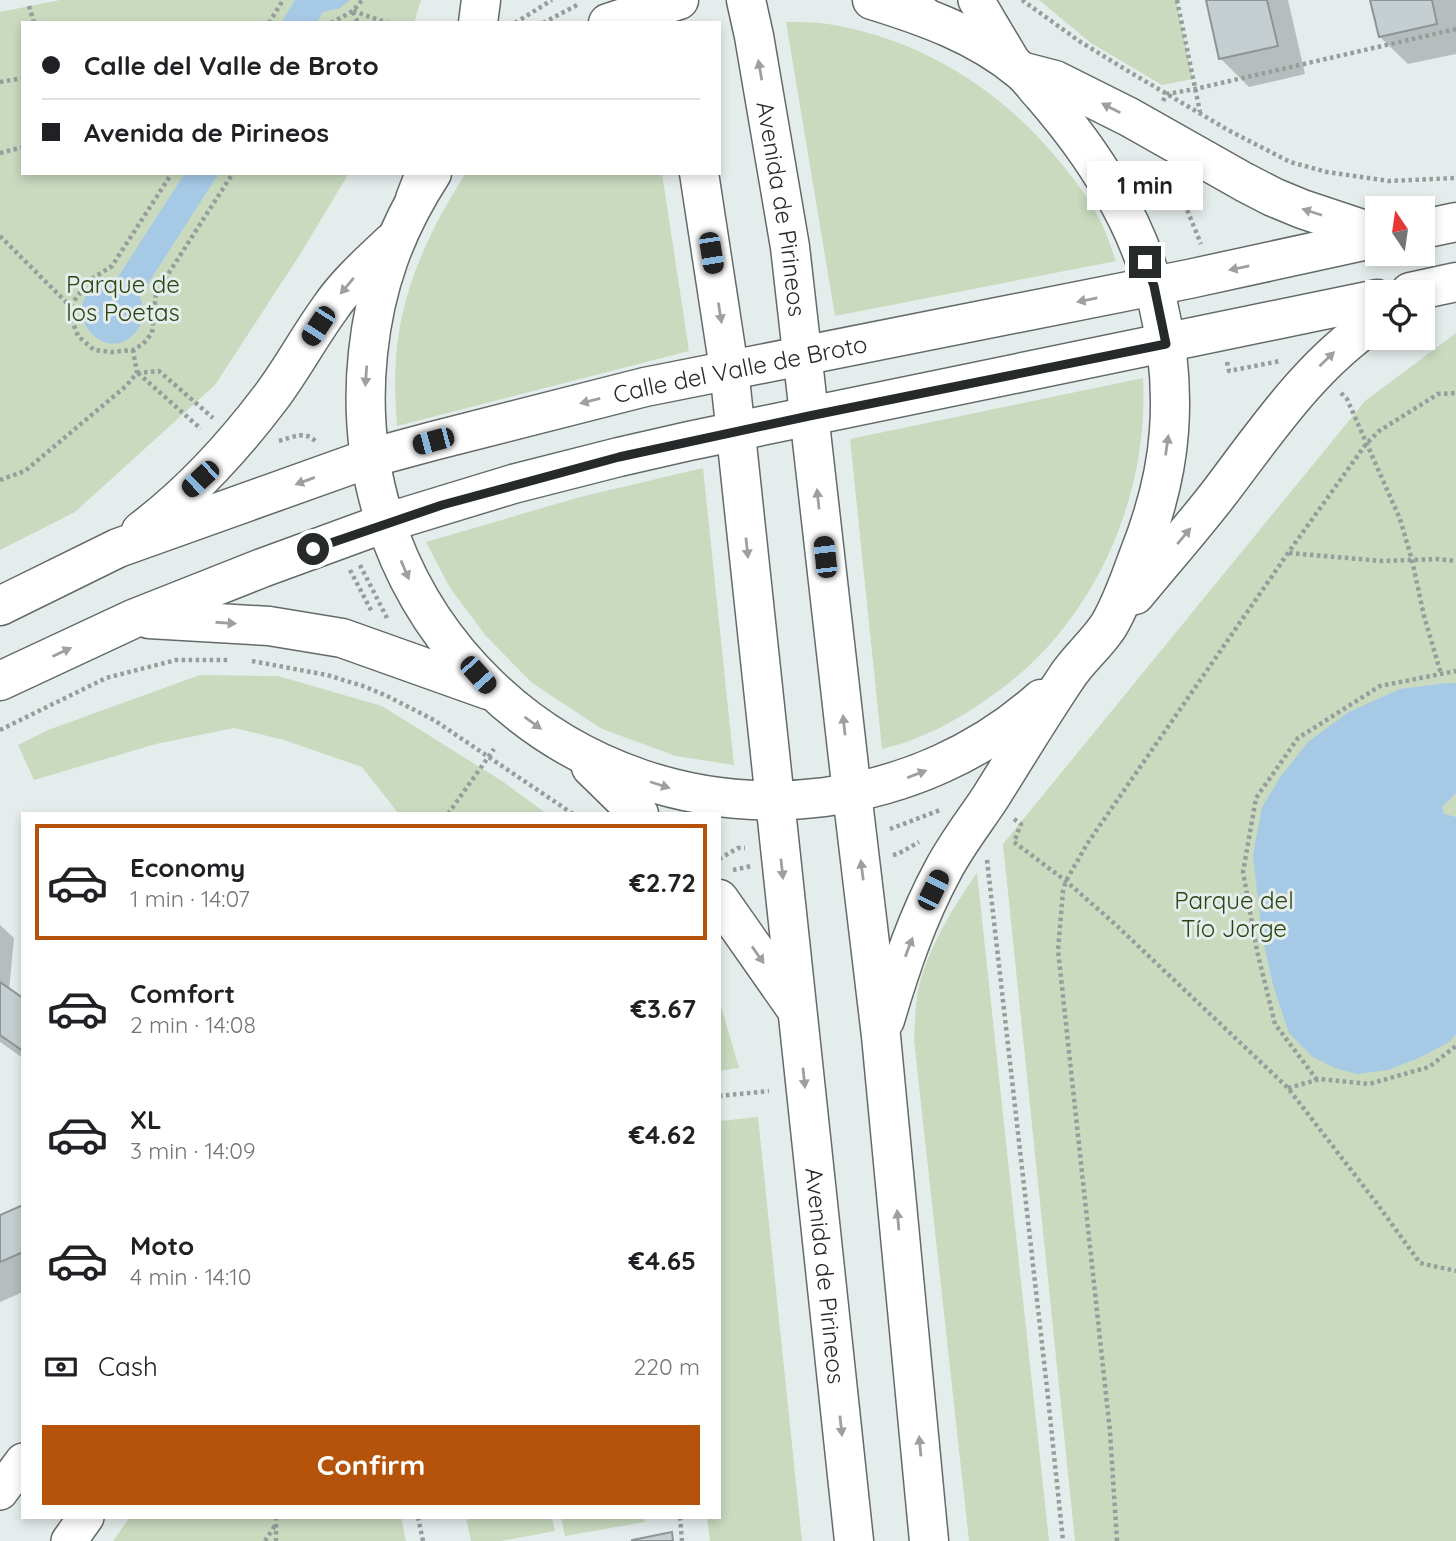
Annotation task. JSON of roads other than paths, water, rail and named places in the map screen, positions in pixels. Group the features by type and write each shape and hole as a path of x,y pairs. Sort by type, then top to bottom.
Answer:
{"main road":[{"path":"478,21 481,0"},
{"name":"Avenida de Pirineos","path":"746,0 790,247 881,1036 929,1541"},
{"name":"Avenida de Pirineos","path":"872,0 914,8 1001,56 1019,70 1072,129 1118,201 1136,238 1154,286 1166,344 1170,383 1169,432 1162,477 1132,575 1108,625 1069,674 943,869 922,912 898,974 881,1036"},
{"path":"616,21 675,6"},
{"name":"Calle del Valle de Broto","path":"1019,70 1055,80 1129,117 1273,197 1365,232"},
{"name":"Avenida de Pirineos","path":"699,175 729,369 854,1541"},
{"name":"Avenida de Pirineos","path":"424,182 396,238 380,283 371,324 365,382 370,458 385,523 418,595 448,641 493,692 532,723 574,750 622,772 671,789 723,798 775,801 852,793 912,776 969,750 1022,716 1069,674"},
{"path":"1435,226 1456,222"},
{"name":"Calle del Valle de Broto","path":"118,548 170,506 227,451 272,396 330,308 353,279 396,238"},
{"name":"Calle del Valle de Broto","path":"0,606 118,548 370,458 645,387 1154,286 1365,239"},
{"path":"0,681 133,619 262,568 385,523 513,484 734,432 1365,302"},
{"path":"1108,625 1203,513 1299,388 1338,349 1365,329"},
{"path":"133,619 269,626 342,638 493,692"},
{"name":"Avenida de Pirineos","path":"574,750 637,812"},
{"name":"Avenida de Pirineos","path":"721,902 797,1010"}],"street":[{"path":"976,0 1019,70"},
{"path":"0,1492 21,1464"},
{"path":"69,1541 85,1519"}],"water":[{"path":"295,0 350,0 340,8 323,12 317,21 282,21"},
{"path":"184,175 218,175 140,296 141,324 136,332 122,342 108,343 96,337 86,326 82,313 84,299 95,288 116,280"},
{"path":"1456,683 1456,793 1442,807 1444,814 1456,817 1456,1034 1449,1042 1421,1057 1388,1070 1357,1074 1335,1068 1313,1057 1289,1033 1273,985 1262,935 1253,855 1262,807 1281,776 1308,742 1349,712 1400,689"}],"park label":[{"name":"Parque de los Poetas","path":"123,298"},
{"name":"Parque del Tío Jorge","path":"1234,914"}]}
